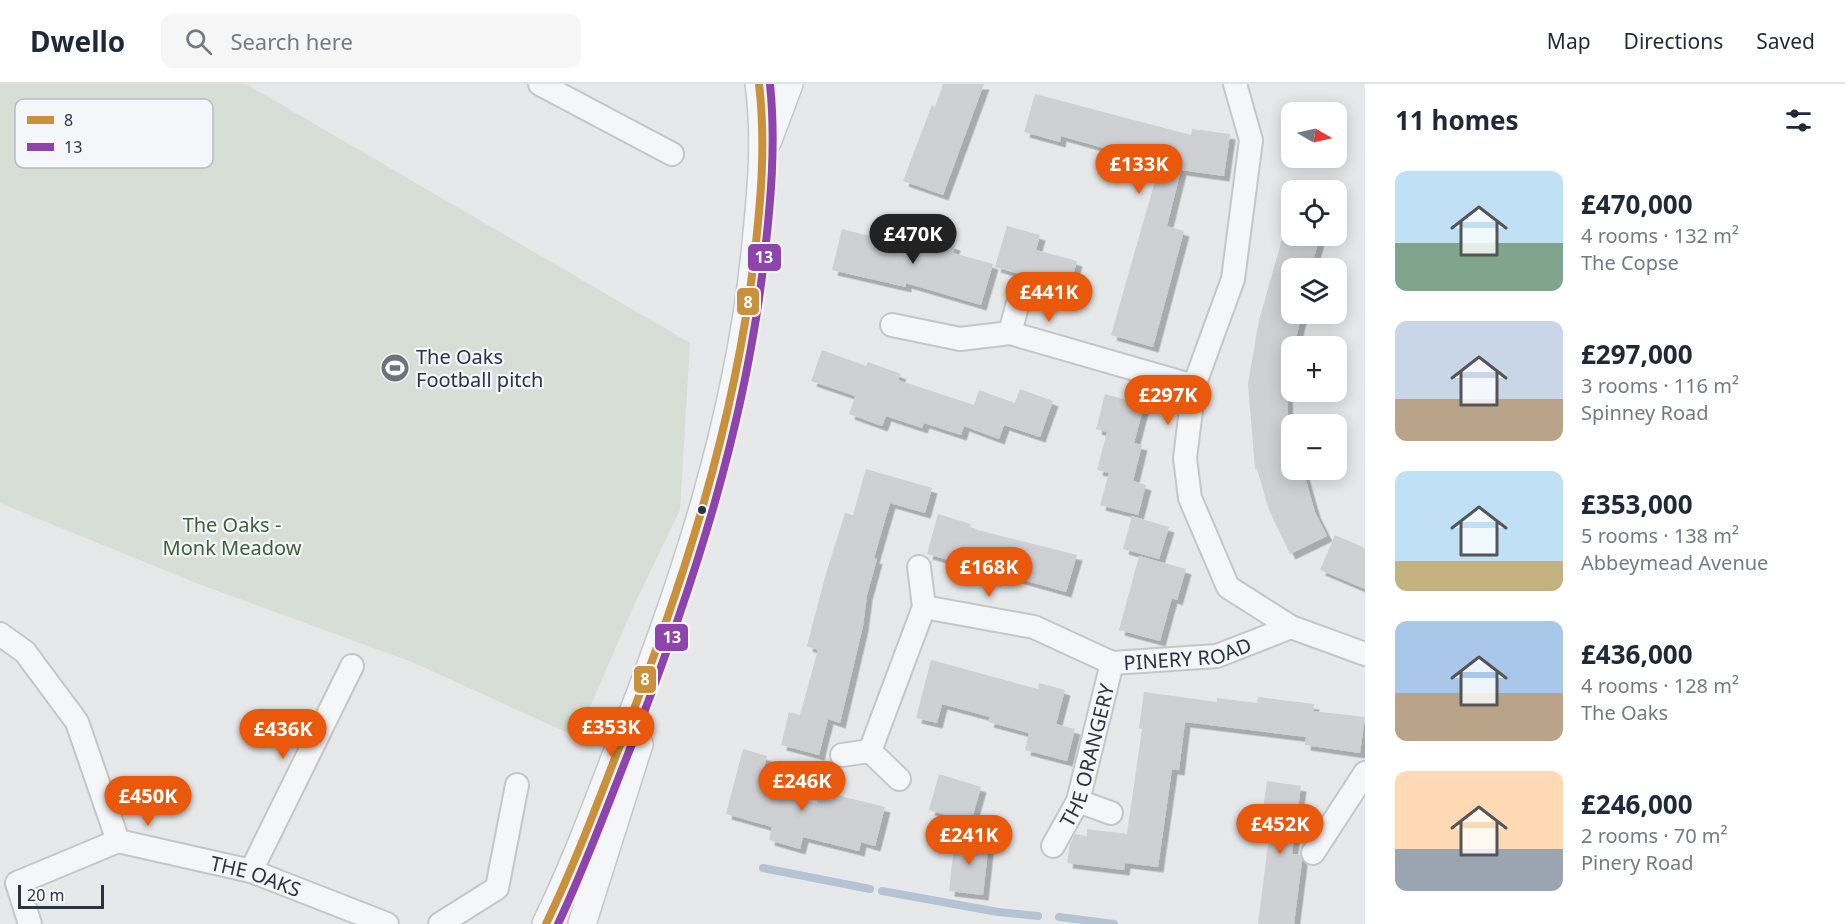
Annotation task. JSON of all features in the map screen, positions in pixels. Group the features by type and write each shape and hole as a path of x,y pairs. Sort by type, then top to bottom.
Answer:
{"street":[{"path":"586,916 650,705 667,626 733,394 750,301 764,152 759,84"},
{"path":"764,152 789,84"},
{"path":"1235,84 1251,140 1233,279 1194,386 1185,458 1190,498 1228,586 1291,627 1365,654"},
{"path":"550,86 672,154"},
{"path":"1010,333 1017,306"},
{"path":"892,325 960,339 1010,333 1194,386"},
{"path":"870,751 924,607 919,567"},
{"name":"PINERY ROAD","path":"924,607 1034,627 1112,663 1217,656 1291,627"},
{"path":"546,924 667,626"},
{"path":"0,634 25,652 76,722 118,841 17,883 30,924"},
{"name":"THE ORANGERY","path":"1053,846 1078,801 1112,663"},
{"path":"251,871 352,666"},
{"path":"842,755 870,751"},
{"path":"870,751 899,779"},
{"path":"1313,853 1365,773"},
{"path":"440,924 497,888 517,785"},
{"path":"1078,801 1111,813"},
{"name":"THE OAKS","path":"118,841 251,871 387,924"},
{"path":"552,924 561,890"}],"green space":[{"name":"The Oaks - Monk Meadow","path":"0,84 246,84 690,343 680,510 635,603 577,737 412,662 196,583 0,503"}],"building":[{"path":"943,84 984,84 943,195 903,181 932,105 935,107"},
{"path":"1035,94 1191,135 1192,129 1230,134 1224,176 1181,170 1167,226 1184,231 1153,347 1111,335 1155,181 1149,180 1152,169 1105,157 1107,149 1061,136 1060,142 1024,132"},
{"path":"1007,226 1040,235 1036,250 1077,261 1066,300 1031,290 1034,278 995,267"},
{"path":"842,229 882,239 883,235 920,245 922,236 955,245 953,253 993,264 981,305 906,283 906,287 832,270"},
{"path":"1281,243 1281,246 1317,246 1314,258 1281,258 1281,324 1300,324 1296,336 1281,336 1281,402 1288,402 1288,414 1281,414 1281,480 1306,480 1315,512 1327,536 1290,554 1269,510 1257,469 1255,469 1248,384 1259,320"},
{"path":"822,350 866,366 868,362 901,374 898,380 974,405 979,390 1015,403 1020,389 1053,401 1040,437 1004,425 999,439 964,426 961,435 924,423 922,428 886,416 882,426 849,414 855,396 811,381"},
{"path":"1105,394 1144,405 1134,443 1142,445 1133,481 1146,485 1138,515 1100,505 1109,473 1097,470 1107,432 1096,429"},
{"path":"866,469 932,488 925,513 890,503 874,558 877,559 867,595 863,626 840,723 828,719 819,755 781,745 789,712 800,715 818,650 807,646 825,577 845,513 853,515"},
{"path":"938,514 971,524 969,528 1077,555 1066,592 998,573 996,581 964,572 966,565 927,554"},
{"path":"1132,516 1169,527 1159,559 1123,549"},
{"path":"1335,535 1365,548 1365,589 1320,570"},
{"path":"1139,556 1186,569 1177,600 1172,598 1160,641 1119,630"},
{"path":"931,660 1038,689 1039,683 1065,690 1056,724 1075,729 1067,761 1025,750 1029,733 988,722 990,717 942,704 937,723 916,718"},
{"path":"1144,692 1217,702 1217,698 1257,703 1258,697 1314,704 1313,711 1365,717 1360,753 1305,745 1306,737 1185,722 1179,770 1172,769 1158,867 1125,863 1124,870 1067,863 1070,844 1075,834 1087,836 1087,829 1127,834 1142,729 1139,728"},
{"path":"743,749 767,756 759,787 817,804 820,791 885,807 875,846 861,842 859,851 803,837 800,849 769,840 772,827 726,814"},
{"path":"939,774 981,787 971,822 929,810"},
{"path":"1267,781 1301,786 1292,854 1300,855 1302,861 1294,924 1258,924 1269,837 1259,836"},
{"path":"955,837 989,841 983,895 949,891"}],"waterway":[{"path":"763,868 870,889"},
{"path":"882,891 998,912 1038,916"},
{"path":"1059,917 1114,924"}],"transit line":[{"name":"8","path":"546,924 586,833 666,623 720,444 745,322 757,238 762,150 759,84"},
{"name":"13","path":"558,924 596,834 676,626 696,566 730,446 755,323 767,238 773,150 770,84"}],"place":[{"name":"The Oaks Football pitch","path":"395,368"}]}
